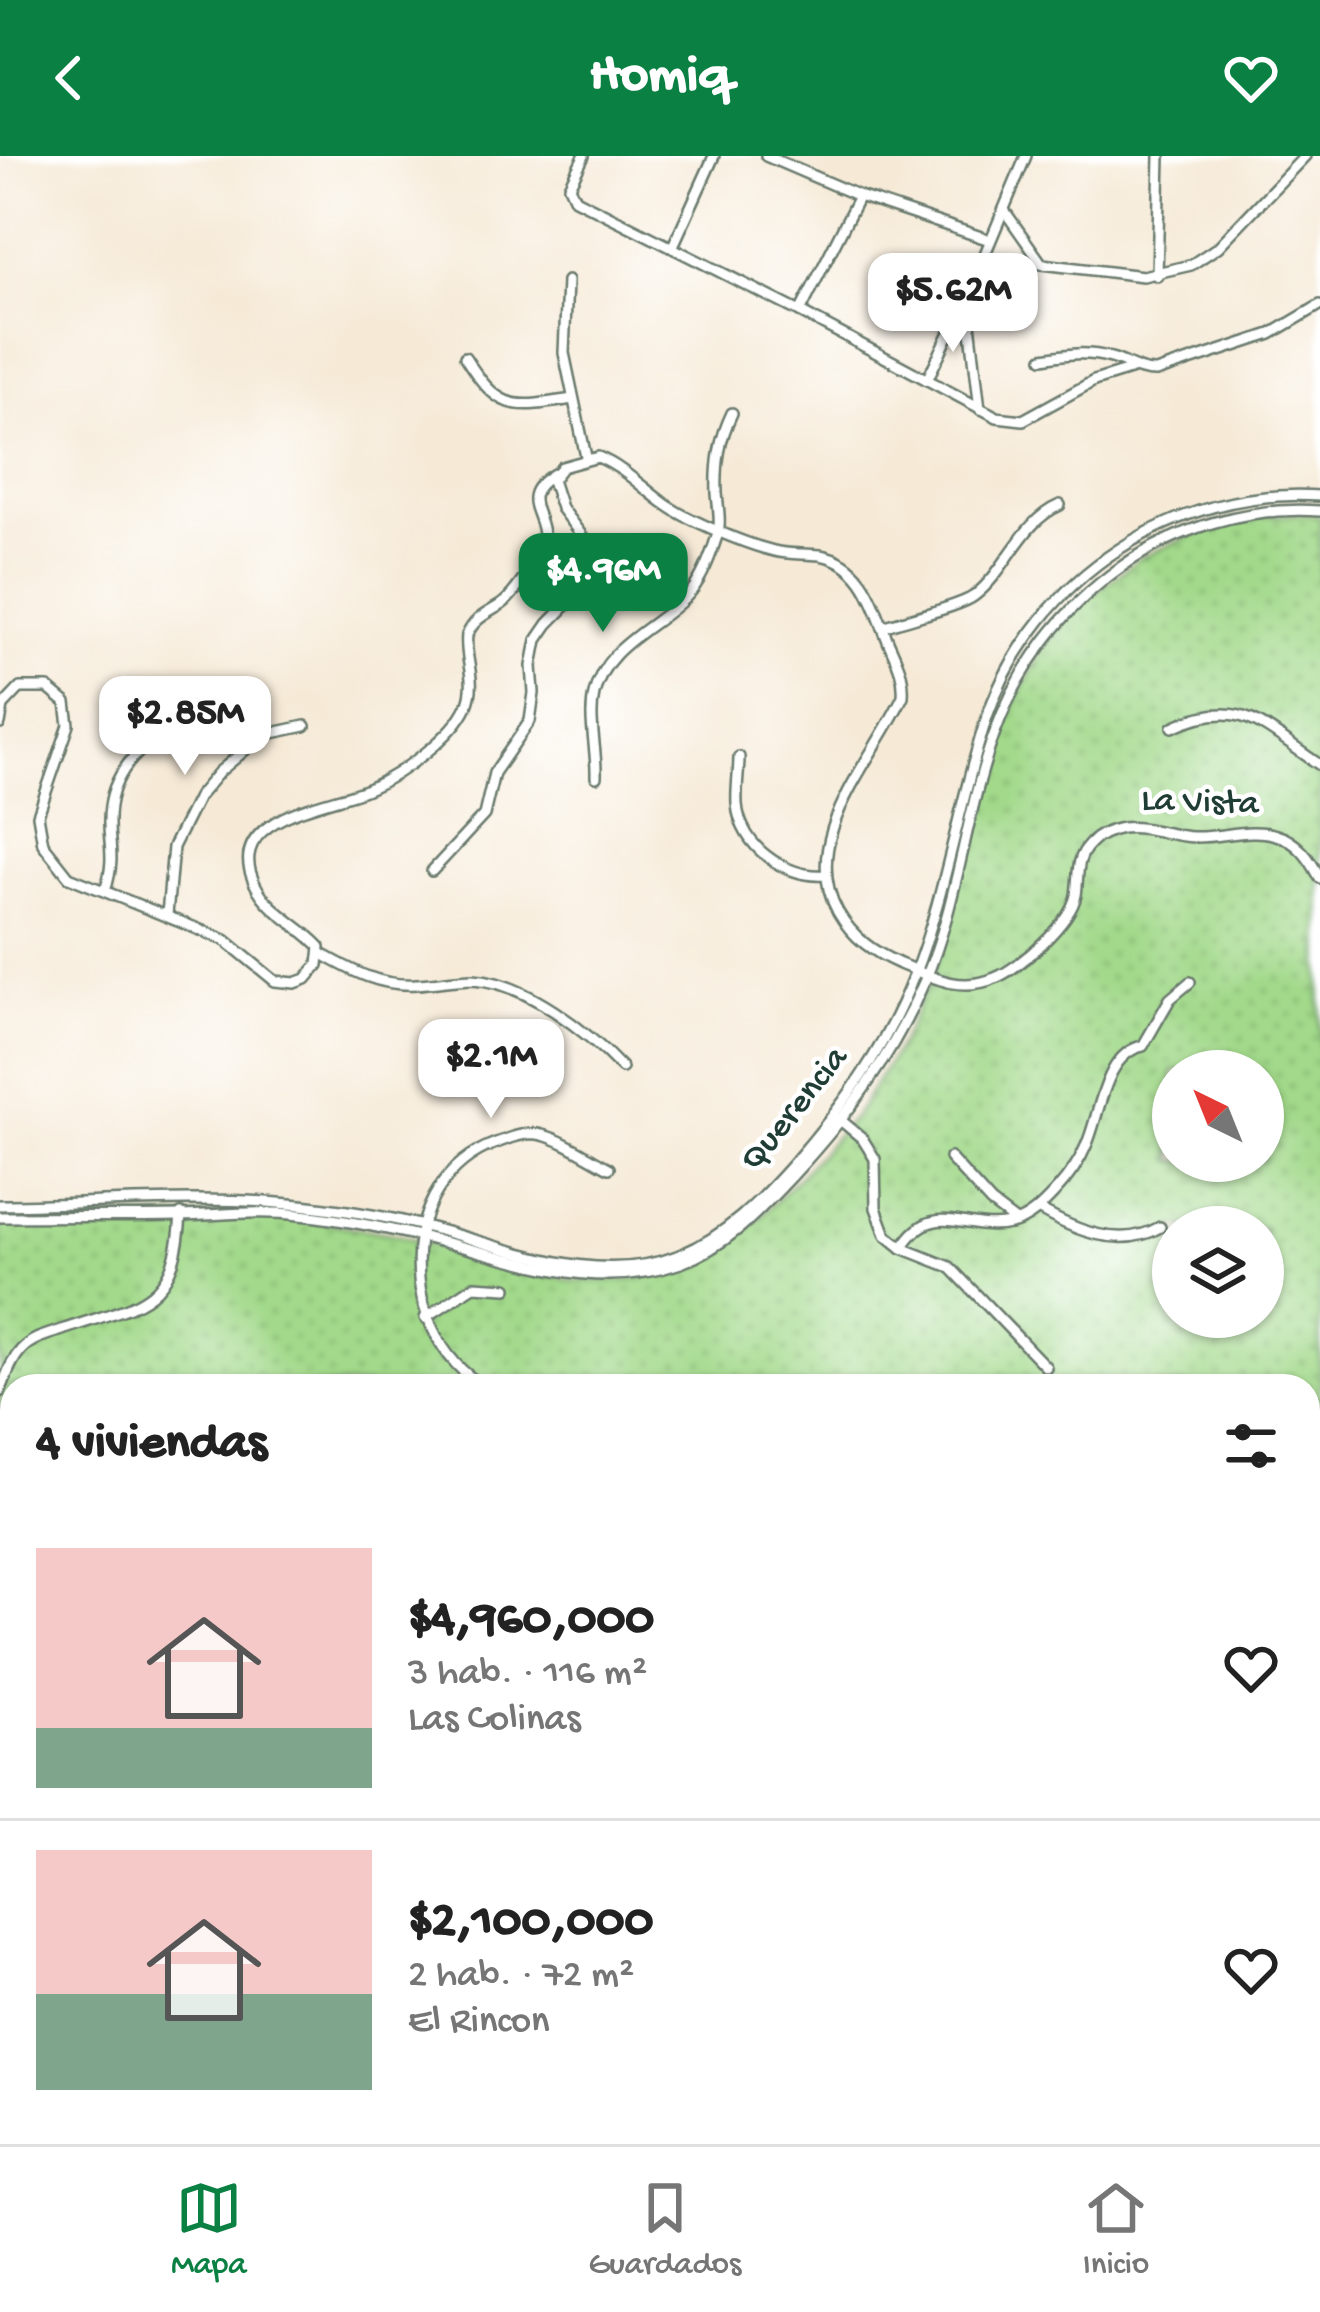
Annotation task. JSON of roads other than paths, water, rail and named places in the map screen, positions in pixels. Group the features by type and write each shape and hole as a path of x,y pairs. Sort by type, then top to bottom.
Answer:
{"street":[{"path":"584,156 569,186 571,196 1010,422 1023,420 1094,381 1136,368"},
{"path":"674,246 714,156"},
{"path":"766,156 859,196 990,240"},
{"path":"927,380 968,297 1026,156"},
{"path":"1157,276 1160,156"},
{"path":"982,260 1157,276 1205,258 1306,156"},
{"path":"800,311 859,196"},
{"path":"1004,210 1042,264"},
{"path":"566,281 564,353 586,457"},
{"path":"968,297 980,409"},
{"path":"1042,358 1093,354 1156,372 1271,334 1320,305"},
{"path":"465,357 491,395 507,404 529,407 573,399"},
{"path":"596,777 593,696 605,664 692,592 719,532 717,459 731,413"},
{"path":"622,1068 556,1012 491,983 393,984 352,971 322,954 313,940 267,904 249,869 251,848 274,822 350,797 395,774 458,721 470,699 473,672 466,634 476,619 506,601 536,560 543,531 532,498 534,490 586,457 605,460 661,504 719,532 781,553 816,554 843,563 870,593 902,672 903,696 832,827 824,875 832,899 854,934 882,956 922,973"},
{"path":"432,871 484,815 494,772 530,721 537,640 585,586 594,566 591,548 555,496 554,474"},
{"name":"Querencia","path":"0,1205 282,1203 614,1269 653,1263 701,1245 748,1212 838,1118 897,1040 922,973 989,712 1020,649 1047,613 1118,547 1162,522 1209,507 1281,495 1320,496"},
{"path":"883,627 969,599 1043,512 1060,505"},
{"path":"1209,507 1214,521"},
{"name":"Querencia","path":"968,807 1002,715 1033,657 1058,621 1127,560 1214,521 1264,511 1320,511"},
{"path":"0,724 3,706 20,688 48,688 66,704 69,725 38,814 39,831 51,857 69,877 225,940 267,976 283,983 306,979 322,954"},
{"name":"La Vista","path":"1172,727 1208,713 1231,711 1320,765"},
{"path":"105,891 114,853 110,804 119,778 150,740 174,725"},
{"path":"167,915 173,847 198,797 263,735 305,726"},
{"path":"739,757 737,808 753,844 793,872 824,875"},
{"name":"La Vista","path":"922,973 951,984 977,984 1000,977 1071,911 1082,855 1091,842 1125,827 1193,837 1275,834 1298,846 1320,878"},
{"name":"Querencia","path":"838,1118 922,973"},
{"path":"902,1248 928,1222 989,1226 1016,1222 1038,1209 1068,1177 1085,1148 1117,1063 1133,1048 1143,1046 1170,999 1190,982"},
{"path":"838,1118 862,1138 875,1159 879,1223 902,1248 950,1267 1046,1367"},
{"path":"463,1374 436,1342 425,1318 419,1267 434,1195 448,1174 485,1147 540,1134 609,1168"},
{"path":"950,1158 991,1203 1016,1222"},
{"path":"8,1374 35,1339 144,1300 161,1288 176,1260 181,1202"},
{"path":"1038,1209 1110,1238 1144,1237 1152,1232"},
{"name":"Querencia","path":"0,1217 302,1215 423,1231"},
{"path":"425,1318 474,1286 507,1288"}]}
